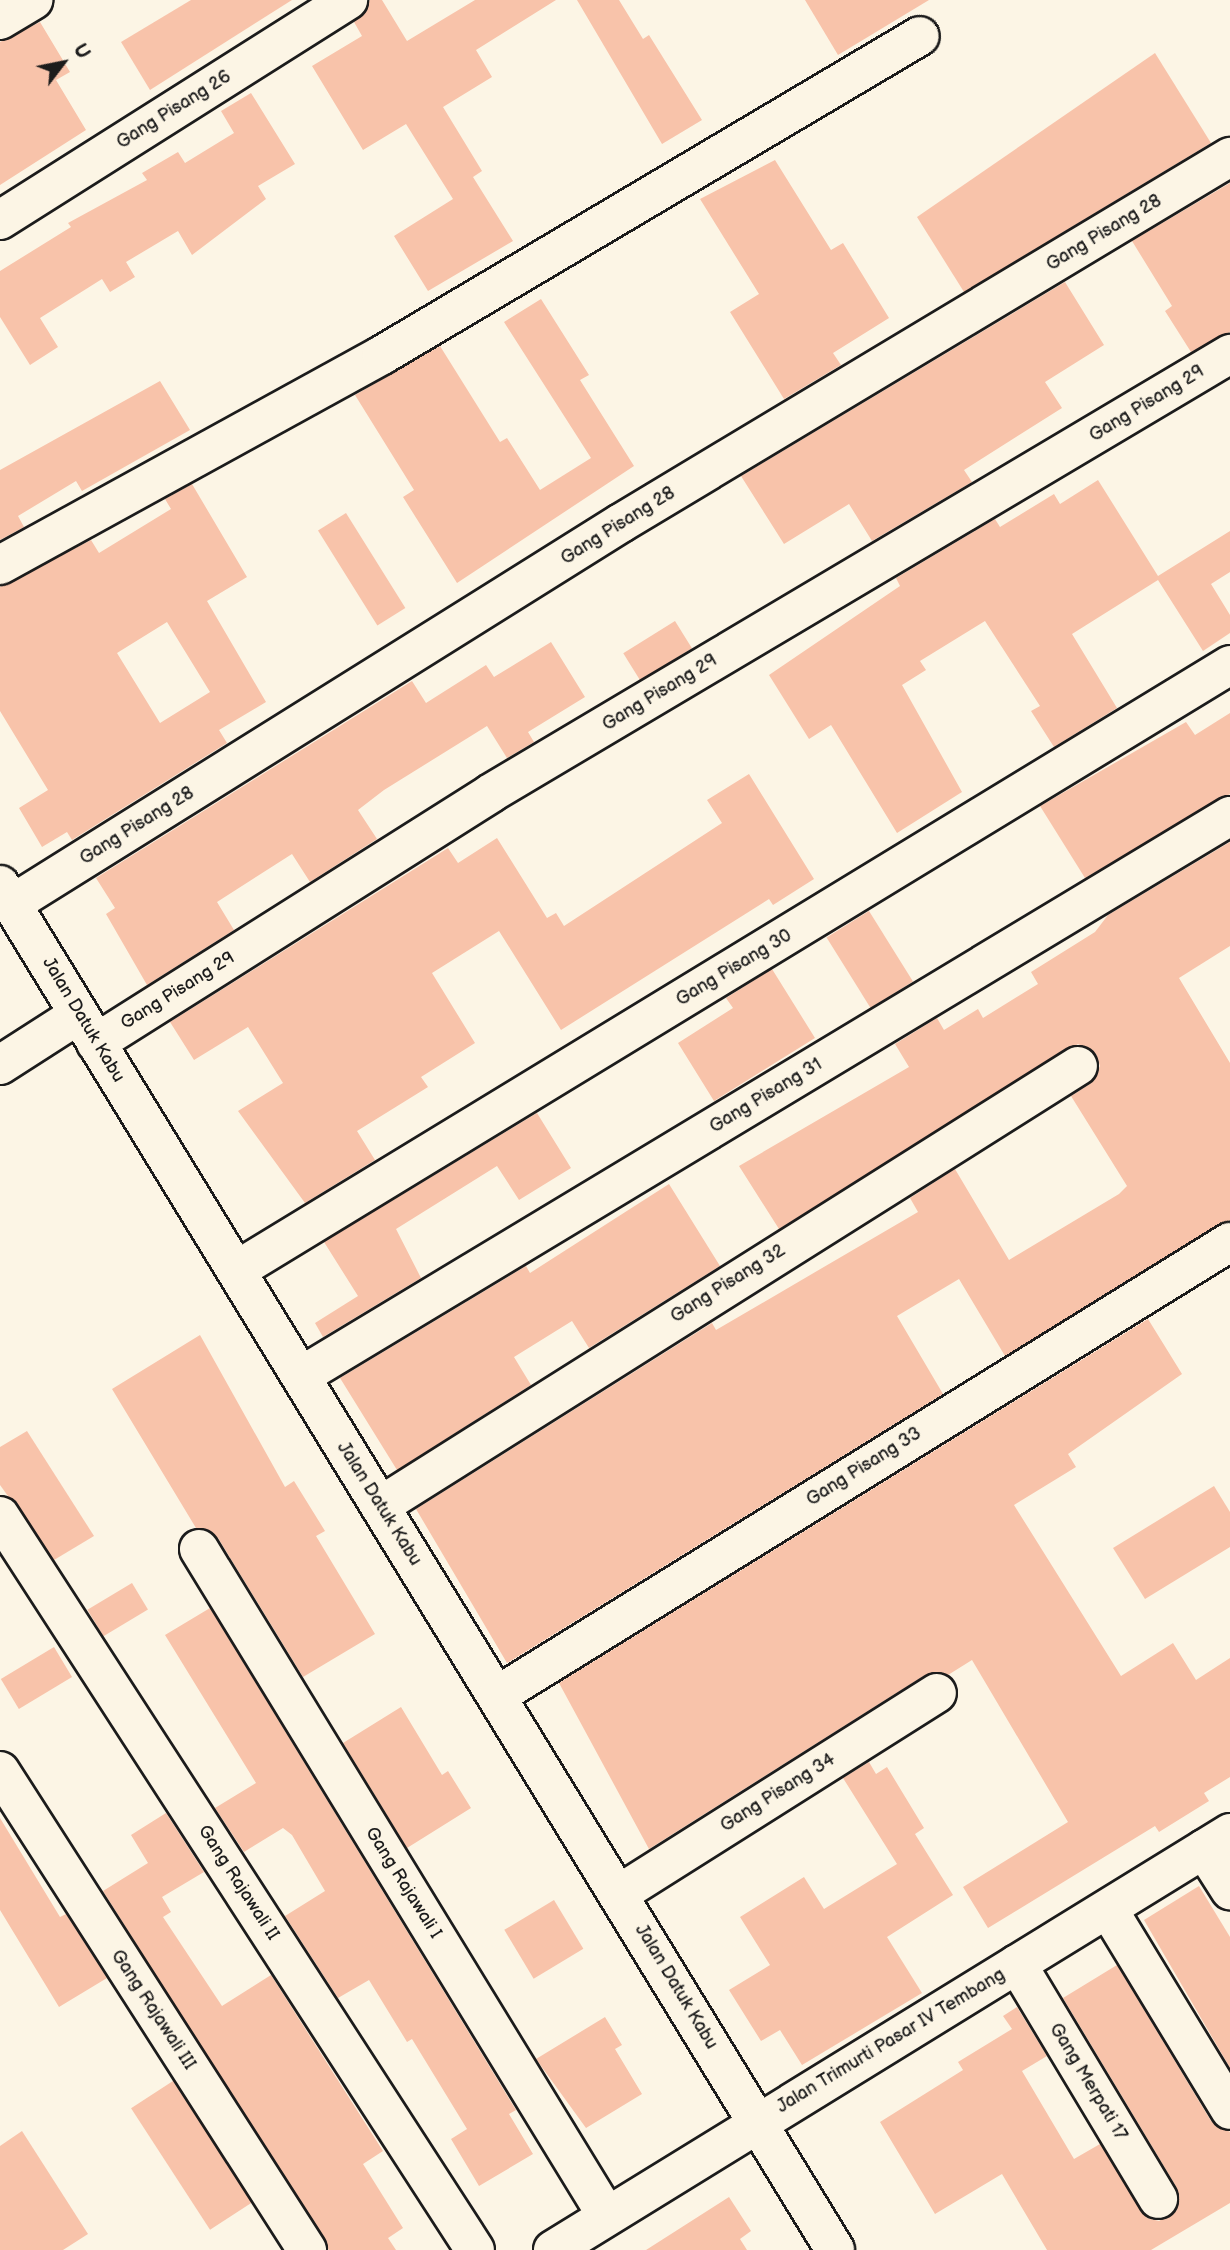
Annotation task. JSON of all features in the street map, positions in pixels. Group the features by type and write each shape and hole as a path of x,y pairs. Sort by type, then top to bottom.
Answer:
{"street":[{"path":"0,20 33,0"},
{"name":"Gang Pisang 26","path":"0,220 348,0"},
{"path":"0,565 382,355 920,36"},
{"path":"1230,136 1230,144"},
{"name":"Gang Pisang 28","path":"6,895 1230,157"},
{"name":"Gang Pisang 29","path":"0,1065 87,1029 491,793 1230,354"},
{"name":"Gang Pisang 30","path":"237,1269 1230,665"},
{"name":"Gang Pisang 31","path":"301,1376 1230,816"},
{"name":"Jalan Datuk Kabu","path":"6,895 498,1695 835,2250"},
{"name":"Gang Pisang 32","path":"380,1506 1078,1066"},
{"name":"Gang Pisang 33","path":"498,1695 1230,1242"},
{"name":"Gang Rajawali II","path":"0,1516 475,2250"},
{"name":"Gang Rajawali I","path":"199,1549 581,2238"},
{"name":"Gang Pisang 34","path":"619,1894 937,1693"},
{"name":"Gang Rajawali III","path":"0,1770 307,2250"},
{"path":"1217,1841 1230,1890"},
{"name":"Jalan Trimurti Pasar IV Tembang","path":"581,2238 758,2122 1217,1841"},
{"path":"1108,1909 1230,2110"},
{"name":"Gang Merpati 17","path":"1017,1964 1158,2199"}],"building":[{"path":"191,0 292,0 150,90 121,42"},
{"path":"370,0 382,0 407,41 475,0 556,0 476,50 492,77 443,107 482,171 473,177 513,241 428,291 394,236 453,199 406,124 363,150 312,66 362,36 354,22"},
{"path":"577,0 619,0 643,39 649,35 702,120 662,144"},
{"path":"805,0 929,0 838,55"},
{"path":"40,22 70,72 56,80 86,130 0,185 0,42"},
{"path":"1155,53 1211,143 964,292 917,217"},
{"path":"251,93 295,164 258,186 266,199 192,255 178,231 126,262 135,277 110,292 102,279 40,318 58,347 30,365 0,317 0,271 71,227 68,223 147,180 142,173 178,152 185,163 234,133 221,111"},
{"path":"775,160 831,250 843,243 889,318 833,353 841,365 784,399 730,312 759,294 700,199"},
{"path":"1230,183 1230,332 1191,352 1165,311 1172,306 1132,241"},
{"path":"1065,282 1104,345 1045,382 1062,408 964,470 972,482 872,541 849,504 784,544 741,476"},
{"path":"541,299 589,375 580,380 634,466 457,583 403,497 414,490 355,395 440,346 500,442 507,438 540,490 591,458 504,322"},
{"path":"160,381 190,430 82,491 76,481 18,516 24,527 0,540 0,470"},
{"path":"1098,480 1158,576 1230,531 1230,572 1211,584 1230,615 1230,633 1203,651 1158,580 1072,634 1117,708 1054,747 1031,711 1040,706 985,621 920,661 926,670 902,685 962,792 897,833 831,725 809,739 769,675 900,586 896,578 995,519 1000,527 1054,494 1060,504"},
{"path":"192,484 247,577 207,601 266,702 219,730 227,743 72,840 67,832 42,847 19,808 48,790 0,711 0,587 91,540 99,553 171,509 165,499","holes":["167,622 210,692 160,723 117,653"]},
{"path":"346,513 405,608 377,625 318,530"},
{"path":"675,621 692,648 640,680 623,653"},
{"path":"551,642 585,697 528,732 534,742 507,758 487,726 384,790 358,810 377,839 310,882 292,854 217,902 234,930 147,985 106,914 115,908 96,878 412,681 426,703 486,665 494,677"},
{"path":"1230,713 1230,794 1085,878 1040,806 1186,722 1195,735"},
{"path":"749,774 814,879 773,905 769,899 561,1030 499,931 432,973 475,1043 421,1077 428,1087 357,1131 375,1160 305,1203 238,1111 283,1083 248,1027 194,1060 170,1022 448,848 458,863 497,838 547,918 556,913 564,926 722,823 707,800"},
{"path":"1230,842 1230,946 1179,978 1230,1063 1230,1220 1005,1356 959,1279 897,1316 943,1394 507,1663 416,1509 712,1323 716,1330 918,1212 910,1198 955,1169 1009,1260 1119,1194 1127,1186 1071,1096 1090,1084 1100,1066 1096,1054 1078,1044 779,1229 739,1166 909,1067 895,1044 937,1018 944,1030 978,1009 983,1018 1038,984 1031,972 1095,932 1108,915"},
{"path":"869,911 913,981 871,1008 827,937"},
{"path":"772,969 815,1038 714,1101 678,1043 733,1008 726,998"},
{"path":"537,1113 571,1168 519,1200 497,1166 396,1229 421,1278 323,1337 315,1323 358,1296 324,1242"},
{"path":"669,1184 720,1266 589,1348 572,1321 514,1357 531,1385 397,1470 340,1378 526,1266 530,1273"},
{"path":"1148,1319 1182,1374 1068,1454 1076,1467 1014,1505 1121,1676 1173,1643 1196,1680 1230,1658 1230,1777 1204,1793 1209,1801 1159,1832 1155,1826 988,1928 963,1887 1068,1822 972,1660 948,1675 925,1675 649,1849 559,1683"},
{"path":"200,1335 285,1487 294,1481 325,1531 316,1536 375,1634 303,1677 218,1538 196,1528 112,1389"},
{"path":"27,1431 94,1536 54,1560 0,1485 0,1447"},
{"path":"1214,1486 1230,1512 1230,1547 1145,1599 1113,1548"},
{"path":"132,1583 148,1610 103,1636 87,1610"},
{"path":"210,1608 516,2110 509,2114 533,2154 479,2186 451,2139 467,2129 412,2039 407,2042 369,1980 338,1998 285,1916 325,1891 292,1835 283,1828 244,1852 215,1808 256,1783 165,1635"},
{"path":"54,1647 72,1677 19,1709 1,1679"},
{"path":"401,1707 442,1775 448,1771 471,1808 407,1848 343,1743"},
{"path":"869,1762 876,1774 887,1767 924,1828 915,1834 953,1895 887,1937 922,1993 802,2065 780,2030 761,2041 729,1990 770,1965 740,1917 804,1877 824,1909 897,1864 843,1778"},
{"path":"166,1813 204,1872 162,1897 171,1912 163,1917 222,2006 271,1975 383,2151 363,2164 403,2228 388,2238 396,2250 329,2250 103,1891 148,1863 131,1835"},
{"path":"0,1818 60,1917 66,1914 107,1978 59,2007 0,1910"},
{"path":"1199,1886 1230,1937 1230,2068 1144,1920"},
{"path":"554,1900 583,1949 534,1979 504,1930"},
{"path":"1117,1965 1211,2121 1230,2132 1230,2203 1151,2250 1047,2250 1002,2174 935,2214 880,2122 963,2070 958,2062 1012,2029 1003,2016 1017,2007 1047,2056 1022,2071 1074,2159 1100,2144 1147,2218 1159,2221 1177,2210 1177,2188 1063,1998"},
{"path":"605,2017 622,2045 615,2049 642,2094 586,2128 536,2059"},
{"path":"173,2081 252,2203 210,2230 131,2108"},
{"path":"22,2131 88,2234 63,2250 0,2250 0,2146"},
{"path":"729,2197 751,2231 740,2239 747,2250 646,2250"}]}
